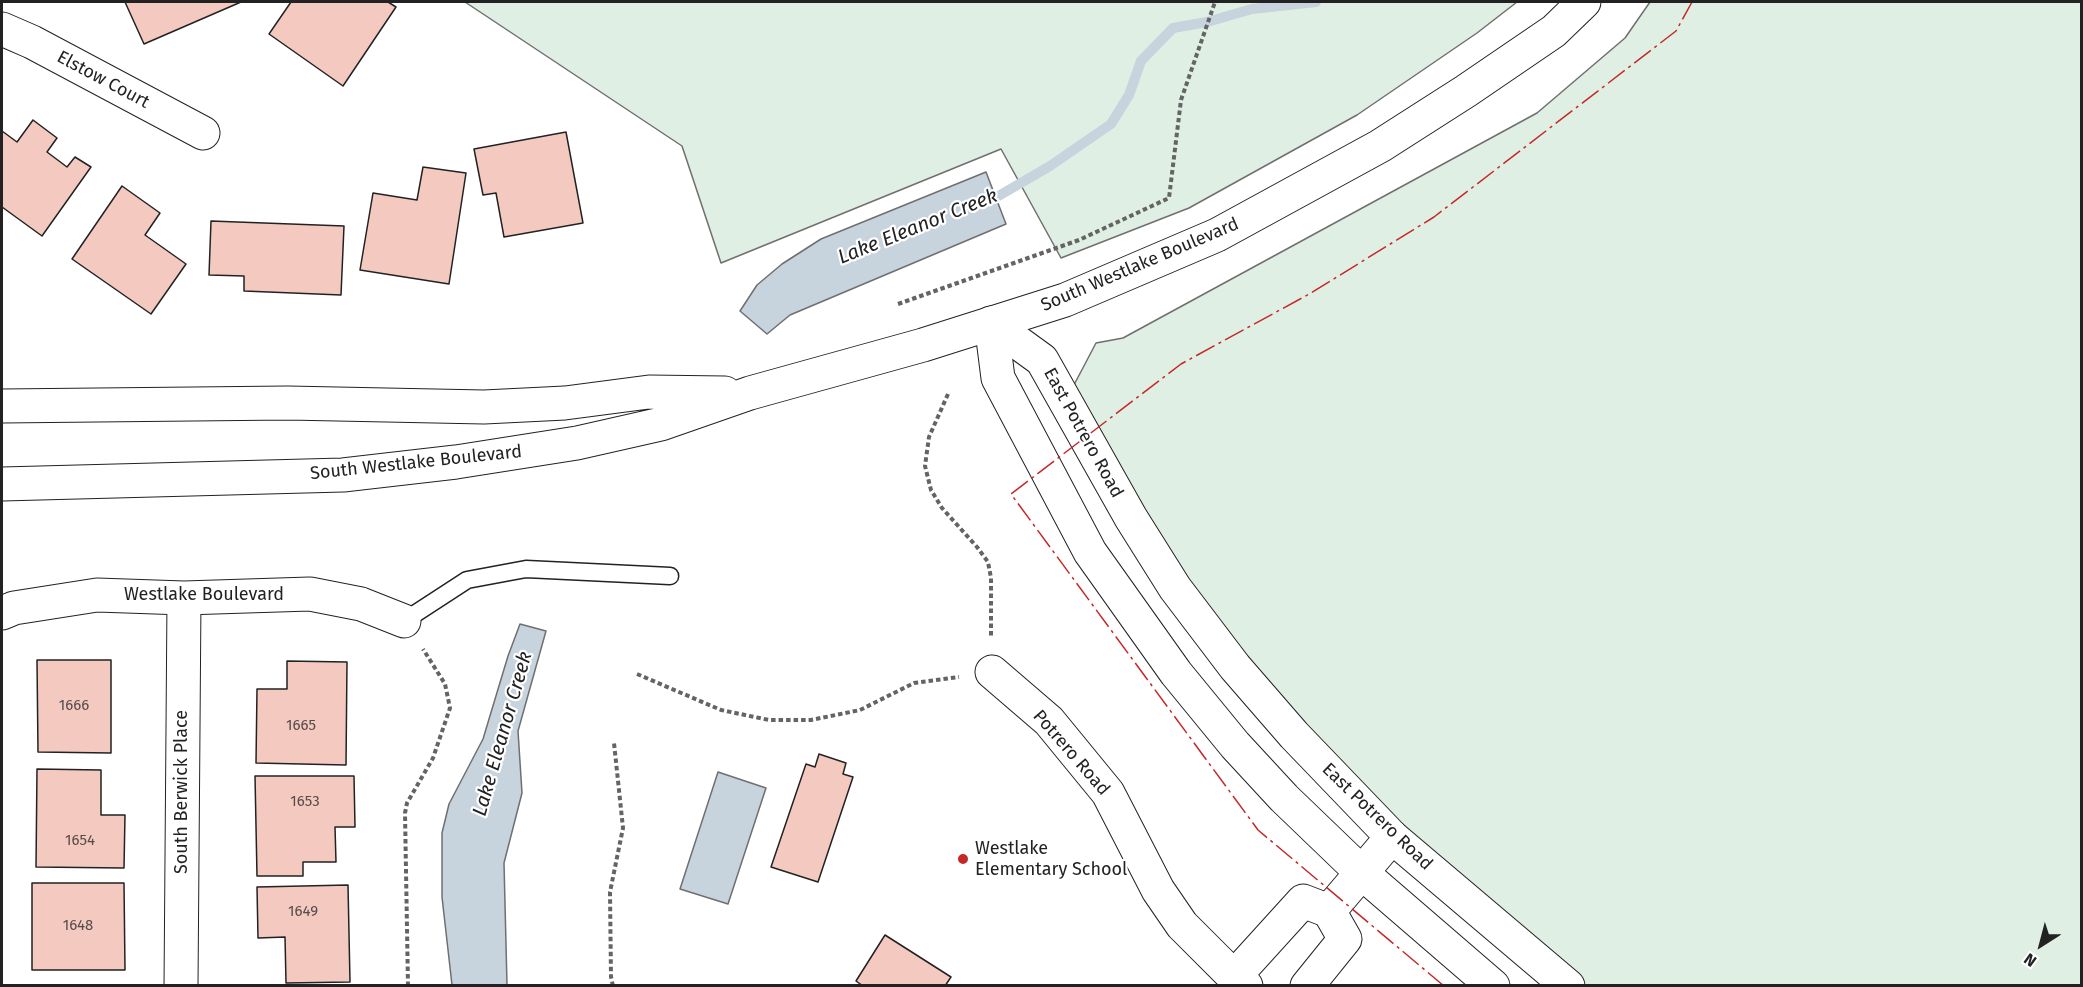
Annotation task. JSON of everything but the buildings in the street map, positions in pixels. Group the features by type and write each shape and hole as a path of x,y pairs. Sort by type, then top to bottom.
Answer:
{"street":[{"name":"South Westlake Boulevard","path":"2,484 343,475 456,462 577,443 661,424 750,393 1065,300 1217,235 1380,146 1456,98 1554,31 1584,2"},
{"name":"Elstow Court","path":"2,29 32,42 203,133"},
{"name":"East Potrero Road","path":"991,323 1042,360 1137,528 1175,588 1235,667 1294,735 1392,837 1568,986"},
{"path":"991,323 998,378 1090,552 1176,673 1235,745 1284,798 1362,873 1493,986"},
{"name":"South Westlake Boulevard","path":"2,406 288,403 484,407 565,403 649,392 750,393"},
{"name":"Westlake Boulevard","path":"2,613 14,608 97,595 184,598 310,594 361,604 404,621"},
{"name":"South Berwick Place","path":"181,986 184,598"},
{"name":"Potrero Road","path":"992,672 1049,722 1108,793 1158,890 1182,925 1240,981"},
{"path":"1329,911 1392,837"},
{"path":"1240,981 1303,901 1329,911 1345,939 1307,986"}],"lane":[{"path":"404,621 467,580 526,569 670,576"}],"path":[{"path":"898,304 1079,240 1169,198 1181,100 1215,2"},
{"path":"948,394 929,437 926,466 931,490 942,508 988,562 991,578 990,603"},
{"path":"637,674 721,710 769,720 811,720 860,710 914,684 992,672"},
{"path":"408,986 405,813 407,803 433,758 450,708 445,684"},
{"path":"613,986 610,892 623,828 614,743"}],"green space":[{"path":"465,2 1517,2 1477,33 1357,115 1189,208 1061,258 1001,149 721,263 682,146"},
{"path":"1650,2 2081,2 2081,985 1568,985 1294,735 1065,402 1096,343 1123,338 1537,113 1625,38"}],"water":[{"path":"986,172 1006,224 790,315 767,334 740,311 757,285 782,264 821,239"},
{"path":"520,624 546,631 518,731 522,793 504,863 507,985 452,985 442,897 442,833 449,804 483,739"},
{"path":"718,772 766,788 728,904 680,889"}],"waterway":[{"name":"Lake Eleanor Creek","path":"982,203 995,198 1050,166 1111,124 1129,95 1141,61 1173,28 1207,22 1252,9 1316,2"}],"power":[{"path":"1444,986 1258,830 1011,494 1181,364 1311,293 1434,217 1676,31 1692,2"}],"place":[{"name":"Westlake Elementary School","path":"963,859"}]}
